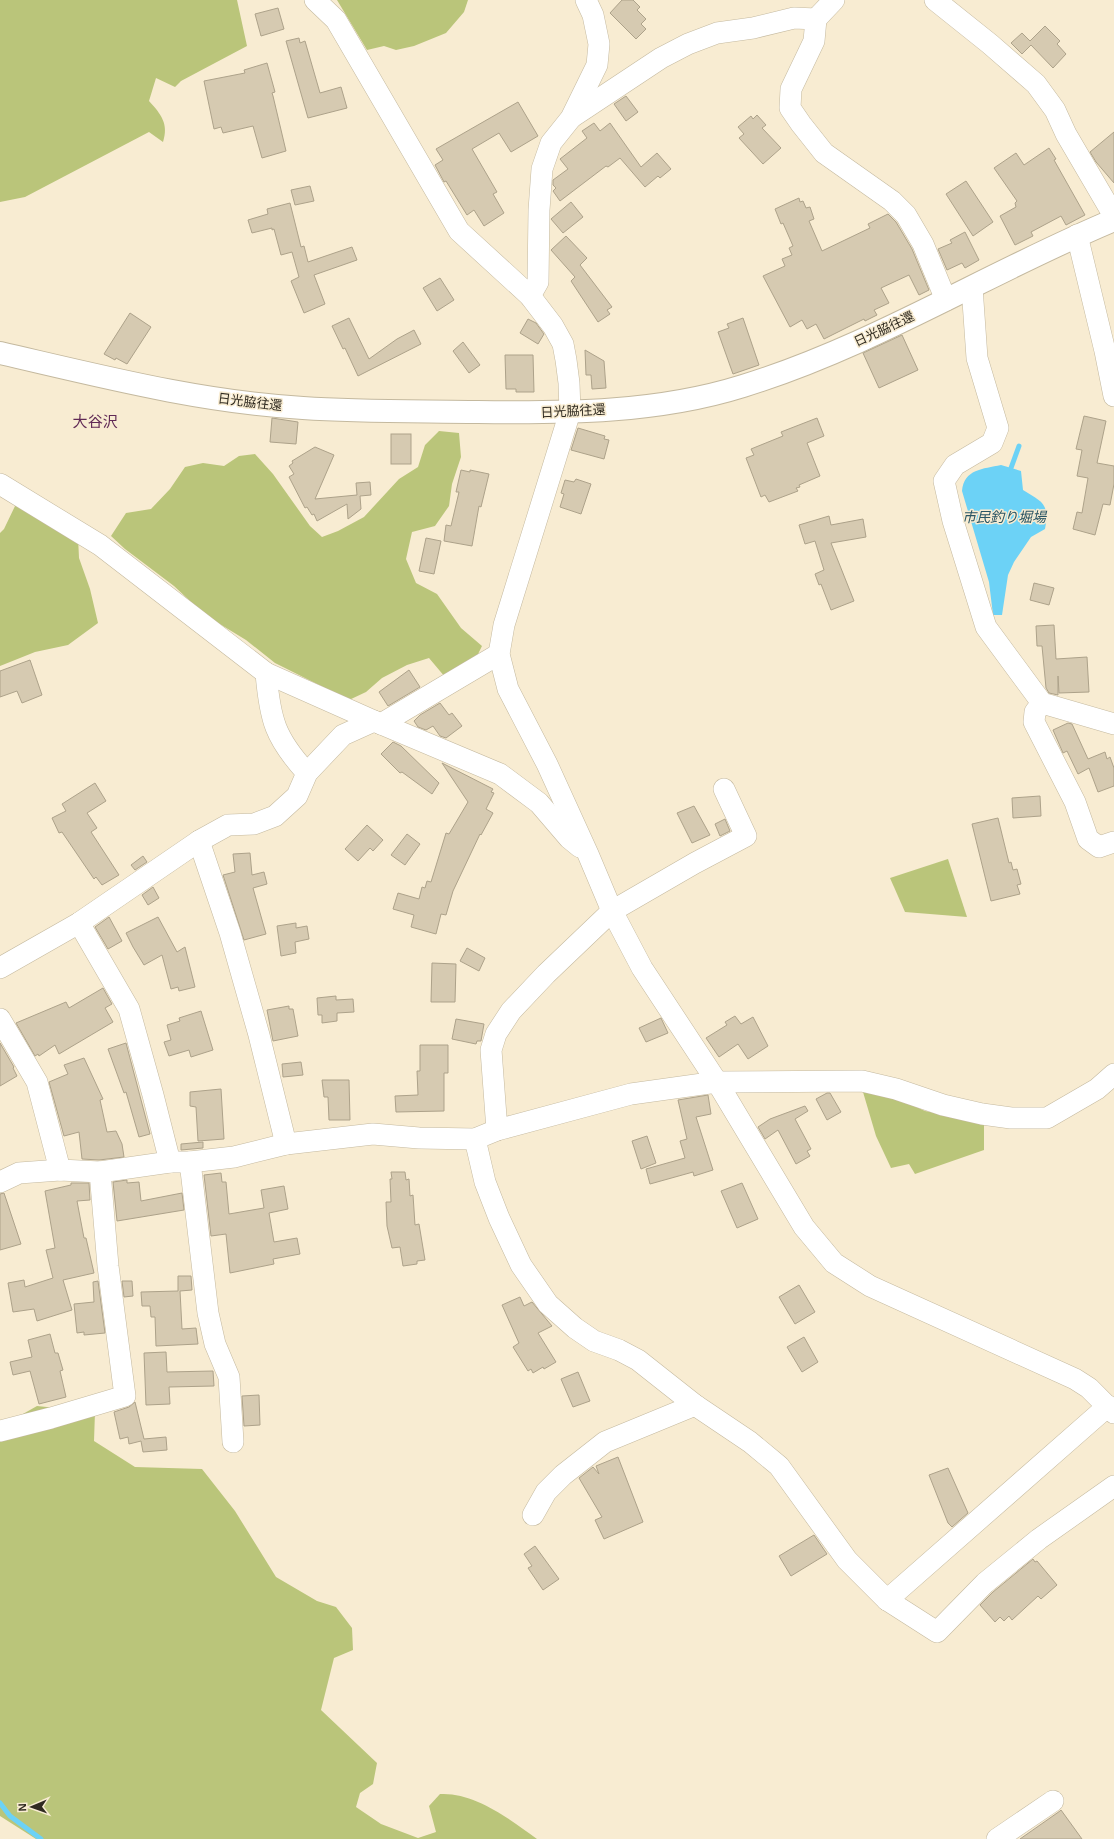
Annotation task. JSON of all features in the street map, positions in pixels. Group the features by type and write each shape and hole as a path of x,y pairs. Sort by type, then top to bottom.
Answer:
{"highway":[{"name":"日光脇往還","path":"0,353 129,384 240,401 303,408 570,412 650,407 703,397 744,386 841,349 946,300 1077,235 1114,220"}],"street":[{"path":"315,0 336,20 459,231 530,296 546,314 563,344 570,383 570,412 504,625 499,654 508,689 547,764 612,911 642,968 717,1082 804,1227 834,1263 870,1286 1075,1379 1089,1388 1111,1410 887,1600"},
{"path":"530,296 538,282 539,210 542,169 552,143 571,118 597,65 599,44 593,15 586,0"},
{"path":"834,0 816,18 814,41 791,89 790,108 824,153 892,201 906,214 923,244 946,300"},
{"path":"935,0 990,44 1036,84 1055,110 1066,134 1114,216"},
{"path":"571,118 662,58 688,44 717,33 753,28 794,18 816,18"},
{"path":"1077,235 1105,351 1114,396"},
{"path":"972,287 976,358 998,428 992,444 955,465 944,481 953,521 986,627 1042,703 1114,724"},
{"path":"0,484 100,545 266,673 378,723 500,774 539,803 569,838 588,854"},
{"path":"0,968 79,923 199,841 228,825 254,824 275,816 297,796 307,773 343,735 378,723 499,654"},
{"path":"266,673 269,705 279,738 293,758 307,773"},
{"path":"1042,703 1035,712 1034,722 1075,802 1088,839 1099,847 1114,842"},
{"path":"497,1130 491,1050 496,1034 511,1011 546,974 612,911 746,836 724,789"},
{"path":"199,841 232,940 259,1035 286,1144"},
{"path":"79,923 129,1009 153,1095 180,1162 215,1344 229,1377 233,1442"},
{"path":"0,1019 37,1082 60,1170"},
{"path":"0,1182 19,1173 60,1170 100,1172 234,1157 286,1144 373,1134 419,1138 475,1139 497,1130 631,1094 717,1082 862,1081 896,1089 943,1105 982,1114 1011,1118 1047,1118 1097,1089 1114,1074"},
{"path":"475,1139 485,1182 499,1218 520,1265 548,1304 575,1328 594,1341 619,1350 638,1360 695,1405 750,1442 779,1466 847,1560 887,1600 937,1632 985,1582 1039,1539 1114,1486"},
{"path":"0,1431 51,1418 125,1396 108,1266 100,1172"},
{"path":"533,1515 546,1492 559,1479 604,1442 695,1405"},
{"path":"997,1839 1053,1801"}],"green space":[{"path":"0,0 237,0 247,46 181,81 175,87 156,78 149,101 163,120 165,136 163,142 149,132 25,197 0,202"},
{"path":"337,0 468,0 464,12 446,33 414,46 396,50 384,46 367,50"},
{"path":"439,431 459,433 461,457 452,484 449,506 435,526 412,532 406,559 416,583 437,594 461,628 482,646 476,658 445,677 429,658 407,665 382,678 366,692 349,700 275,663 246,640 205,615 174,586 125,549 111,536 126,513 151,509 170,489 185,467 203,463 224,466 239,456 255,454 273,474 310,526 322,537 338,531 364,517 399,479 418,467 425,445"},
{"path":"16,504 78,537 79,558 90,589 98,623 68,645 35,652 0,666 0,533 4,529"},
{"path":"948,859 967,917 905,912 890,878"},
{"path":"864,1087 895,1097 925,1111 984,1122 984,1150 915,1174 909,1164 891,1168 876,1136 863,1092"},
{"path":"37,1406 95,1412 94,1441 135,1467 202,1469 235,1511 276,1577 317,1601 336,1607 352,1628 353,1650 334,1658 321,1710 377,1763 373,1784 360,1793 356,1807 381,1824 418,1838 436,1832 429,1806 440,1794 466,1797 503,1815 537,1839 36,1839 0,1816 0,1427"}],"water":[{"name":"市民釣り堀場","path":"1001,465 1021,471 1023,490 1043,504 1045,508 1046,520 1045,529 1031,537 1014,562 1008,575 1002,615 993,615 989,582 962,491 966,478 970,474 981,469"}],"building":[{"path":"622,0 633,0 640,7 637,10 646,19 641,24 646,29 636,39 610,13"},
{"path":"278,8 284,29 261,36 255,14"},
{"path":"1045,26 1060,41 1057,44 1066,54 1053,68 1031,45 1022,54 1011,43 1022,33 1030,41"},
{"path":"299,38 300,43 305,41 320,93 341,87 347,108 308,118 286,41"},
{"path":"267,63 275,92 272,93 286,151 262,158 253,126 223,133 221,127 214,129 204,81 245,73 244,70"},
{"path":"626,96 638,112 626,121 614,104"},
{"path":"518,102 538,136 511,152 499,133 472,149 497,192 493,194 504,213 484,226 474,210 467,215 446,181 444,182 435,165 443,160 436,149"},
{"path":"757,115 766,125 762,128 781,148 763,164 739,138 744,134 738,127 751,116 753,119"},
{"path":"594,123 600,131 610,123 641,167 657,153 671,169 660,178 658,176 645,187 620,158 608,167 606,166 560,201 553,191 556,188 553,185 553,180 568,169 560,159 587,138 582,131"},
{"path":"1114,132 1114,183 1096,162 1090,152"},
{"path":"1049,148 1056,159 1054,160 1085,215 1066,225 1061,216 1031,232 1033,236 1015,245 1000,216 1016,207 1015,203 1017,201 994,168 1016,153 1024,165"},
{"path":"966,181 993,222 973,236 946,194"},
{"path":"310,186 314,201 295,205 291,190"},
{"path":"799,198 800,202 803,201 806,208 810,207 814,219 809,221 822,251 870,228 868,224 888,214 896,222 912,249 929,290 919,295 909,275 881,288 889,303 874,310 877,315 865,321 864,319 824,339 816,324 807,329 802,320 790,327 763,276 785,266 782,259 792,255 789,248 793,246 775,209"},
{"path":"571,202 583,217 563,233 551,219"},
{"path":"290,203 301,247 304,246 308,262 352,247 357,260 314,275 325,304 304,313 291,281 299,277 292,252 281,255 274,229 272,230 272,228 252,233 248,220 268,214 267,209"},
{"path":"965,232 979,260 965,268 962,263 947,270 938,249 952,243 950,240"},
{"path":"566,236 587,258 580,265 612,307 607,310 610,314 598,322 571,281 575,277 551,250"},
{"path":"440,278 454,300 437,311 423,288"},
{"path":"130,313 151,327 127,364 104,354"},
{"path":"349,318 369,359 397,339 414,330 421,344 358,376 345,348 343,349 332,326"},
{"path":"743,318 759,365 733,374 718,332 729,328 727,324"},
{"path":"528,319 536,323 544,334 538,344 520,333"},
{"path":"902,335 918,370 879,388 863,353"},
{"path":"463,342 480,365 469,373 453,351"},
{"path":"585,350 604,361 606,388 592,389 591,375 586,375"},
{"path":"505,355 533,355 534,392 516,392 516,389 506,389"},
{"path":"1084,416 1106,421 1097,463 1114,466 1114,484 1110,505 1103,504 1095,535 1073,529 1077,512 1082,513 1088,478 1077,476 1082,450 1076,449"},
{"path":"272,418 298,422 296,444 270,442"},
{"path":"817,418 824,436 807,443 820,476 799,485 800,487 796,488 798,491 769,502 765,495 761,497 746,458 754,455 751,449 783,436 781,432"},
{"path":"578,428 605,436 604,439 609,440 604,459 571,450"},
{"path":"391,434 411,434 411,464 391,464"},
{"path":"315,447 334,455 315,499 357,495 356,483 370,482 371,495 360,496 361,509 348,519 347,504 317,521 314,514 312,515 307,507 305,508 289,477 294,474 289,466 293,463 292,461"},
{"path":"461,470 470,472 470,470 489,474 481,507 479,506 472,546 444,541 446,525 451,526 459,492 456,492"},
{"path":"576,479 591,484 581,514 560,507 564,494 561,493 565,480 574,482"},
{"path":"829,516 831,525 863,519 866,537 831,543 854,601 831,610 821,584 819,585 815,574 824,570 815,541 805,544 799,525"},
{"path":"426,538 441,541 434,574 419,571"},
{"path":"1034,583 1054,588 1049,605 1030,600"},
{"path":"1054,625 1056,659 1087,657 1089,692 1059,693 1058,676 1058,695 1049,693 1046,688 1042,646 1037,646 1036,626"},
{"path":"30,660 42,695 22,703 17,691 0,697 0,671"},
{"path":"409,670 420,687 388,706 379,692"},
{"path":"440,703 449,715 452,713 462,726 446,738 440,736 433,726 426,730 418,727 414,721 420,715"},
{"path":"1068,723 1072,724 1088,759 1105,752 1107,759 1110,757 1114,768 1114,786 1098,792 1089,768 1078,774 1067,751 1063,753 1053,730"},
{"path":"393,742 401,746 439,783 432,794 402,772 400,773 381,754"},
{"path":"442,763 493,789 491,792 494,793 486,809 493,813 481,835 480,834 453,891 446,915 441,914 436,934 411,927 414,915 393,909 398,893 419,899 422,887 425,888 427,881 431,882 446,833 449,834 468,802"},
{"path":"95,783 106,801 87,813 97,828 91,832 119,875 102,885 96,877 94,879 62,832 59,833 52,818 66,811 62,804"},
{"path":"1040,796 1041,816 1013,818 1012,798"},
{"path":"694,806 710,835 692,843 677,813"},
{"path":"998,818 1009,863 1011,862 1013,870 1017,869 1021,884 1017,885 1020,894 991,901 972,824"},
{"path":"725,819 730,831 720,836 715,824"},
{"path":"367,825 383,840 373,851 370,848 358,861 345,849"},
{"path":"407,834 420,844 405,865 391,855"},
{"path":"250,853 252,875 264,872 267,884 253,888 266,934 244,940 223,875 235,872 233,854"},
{"path":"143,856 147,862 135,870 131,865"},
{"path":"153,887 159,898 148,905 142,895"},
{"path":"109,917 122,941 108,949 95,927"},
{"path":"158,917 177,952 185,947 195,987 179,991 178,987 171,989 162,955 144,965 133,947 126,933"},
{"path":"296,923 296,928 307,926 309,939 295,942 296,953 281,956 277,926"},
{"path":"467,948 485,958 479,971 460,961"},
{"path":"432,963 456,964 455,1002 431,1002"},
{"path":"103,988 112,1004 105,1008 113,1022 59,1054 55,1045 39,1056 38,1054 35,1056 16,1023 66,1002 69,1008"},
{"path":"336,996 336,1000 353,999 354,1012 337,1013 337,1021 322,1023 322,1015 318,1015 317,998"},
{"path":"289,1006 289,1009 293,1009 298,1036 273,1041 267,1010"},
{"path":"201,1011 213,1050 191,1057 189,1050 169,1056 164,1042 171,1040 167,1025 180,1021 179,1018"},
{"path":"735,1016 741,1024 753,1017 768,1046 748,1059 738,1044 719,1057 706,1038 727,1025 725,1022"},
{"path":"661,1018 668,1033 646,1042 639,1028"},
{"path":"456,1019 484,1024 481,1041 477,1041 476,1044 452,1039"},
{"path":"0,1043 14,1067 13,1068 17,1076 0,1086"},
{"path":"126,1043 150,1134 139,1137 126,1092 124,1093 108,1049"},
{"path":"420,1045 448,1045 448,1073 444,1073 444,1111 396,1112 395,1096 418,1095 417,1071 420,1071"},
{"path":"84,1058 103,1099 100,1100 107,1132 116,1131 122,1144 124,1157 99,1160 82,1159 79,1132 64,1136 49,1082 68,1074 64,1065"},
{"path":"301,1062 303,1075 283,1077 282,1064"},
{"path":"322,1080 349,1080 350,1120 329,1120 328,1097 324,1097"},
{"path":"221,1089 224,1139 198,1141 196,1107 190,1106 190,1092"},
{"path":"830,1093 841,1112 827,1120 816,1099"},
{"path":"708,1095 711,1114 696,1117 713,1170 694,1176 693,1172 650,1184 646,1169 685,1158 680,1141 687,1139 678,1100"},
{"path":"805,1106 808,1111 795,1119 811,1149 807,1151 810,1156 796,1164 778,1130 765,1139 758,1127 770,1119"},
{"path":"647,1136 656,1163 641,1169 632,1141"},
{"path":"203,1142 203,1148 181,1150 181,1144"},
{"path":"391,1172 405,1172 406,1180 409,1179 410,1196 413,1195 415,1225 419,1224 425,1260 417,1261 417,1264 403,1266 400,1247 392,1248 387,1226 386,1202 391,1202"},
{"path":"221,1173 222,1182 226,1182 229,1214 264,1208 261,1190 284,1186 288,1209 269,1213 274,1242 297,1238 300,1254 273,1259 274,1264 230,1273 226,1234 211,1236 204,1175"},
{"path":"127,1180 127,1183 139,1182 141,1201 182,1193 184,1210 117,1221 113,1182"},
{"path":"71,1183 89,1183 90,1200 77,1201 84,1238 86,1238 94,1273 63,1280 72,1310 37,1321 34,1309 13,1312 8,1283 24,1280 25,1287 53,1278 46,1250 55,1248 45,1191 71,1185"},
{"path":"742,1183 758,1219 737,1228 721,1191"},
{"path":"4,1193 21,1244 0,1250 0,1194"},
{"path":"178,1276 191,1276 192,1290 180,1291 182,1329 196,1328 198,1344 156,1346 155,1317 151,1317 150,1306 142,1306 141,1292 178,1291"},
{"path":"98,1281 105,1333 84,1335 84,1332 77,1333 74,1304 94,1302 93,1282"},
{"path":"122,1281 132,1281 133,1296 124,1297"},
{"path":"799,1285 815,1312 795,1324 779,1297"},
{"path":"520,1297 524,1306 532,1302 552,1326 538,1333 556,1362 533,1373 531,1369 528,1371 513,1347 519,1343 502,1305"},
{"path":"50,1334 55,1353 58,1353 63,1370 60,1371 66,1397 39,1404 30,1371 13,1375 10,1362 32,1357 28,1340"},
{"path":"804,1337 818,1362 802,1372 787,1347"},
{"path":"166,1352 167,1372 213,1371 214,1386 169,1387 170,1404 146,1405 144,1353"},
{"path":"578,1372 590,1401 573,1407 561,1379"},
{"path":"259,1395 260,1425 244,1426 242,1396"},
{"path":"135,1402 144,1439 166,1437 167,1450 143,1452 141,1441 129,1444 128,1437 120,1439 114,1412 129,1407"},
{"path":"618,1457 643,1522 604,1539 595,1520 602,1517 579,1478 593,1467 599,1474 596,1466"},
{"path":"948,1468 968,1513 952,1527 948,1523 929,1475"},
{"path":"814,1535 827,1554 791,1576 779,1556"},
{"path":"535,1546 559,1579 543,1590 528,1568 532,1566 524,1554"},
{"path":"1033,1559 1035,1562 1037,1561 1057,1585 1041,1599 1038,1596 1012,1620 1009,1616 1004,1621 1000,1617 995,1622 980,1605 993,1592"},
{"path":"1061,1810 1082,1839 1020,1839 1060,1811"}],"waterway":[{"path":"1011,468 1019,446"},
{"path":"0,1803 10,1816 41,1839"}],"district":[{"name":"大谷沢","path":"95,421"}]}
